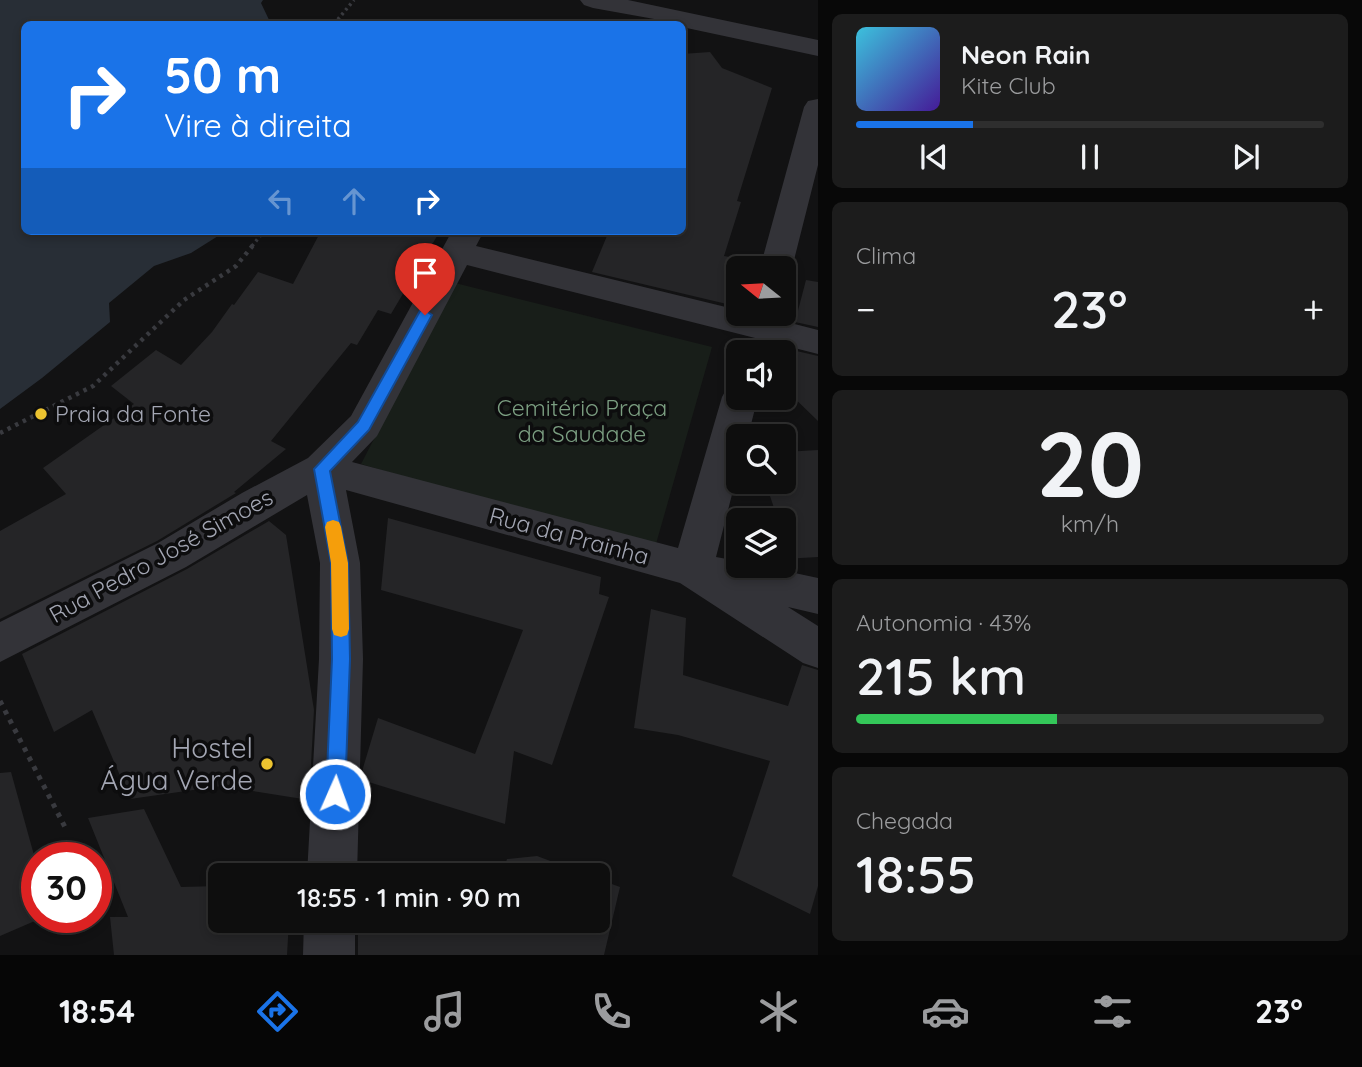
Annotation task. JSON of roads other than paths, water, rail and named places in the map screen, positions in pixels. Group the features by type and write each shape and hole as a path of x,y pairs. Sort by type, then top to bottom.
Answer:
{"street":[{"path":"579,21 591,0 818,48"},
{"path":"779,256 818,107"},
{"path":"463,242 759,331 818,342"},
{"name":"Rua Pedro José Simoes","path":"0,643 172,555 256,504 322,469 363,426 393,377 463,242"},
{"path":"736,410 692,569 818,649"},
{"path":"322,469 340,563 341,659 332,863"},
{"name":"Rua da Prainha","path":"322,469 692,569 818,596"},
{"path":"329,955 330,933"}],"place":[{"name":"Praia da Fonte","path":"41,414"},
{"name":"Hostel Água Verde","path":"267,764"}],"park label":[{"name":"Cemitério Praça da Saudade","path":"582,421"}]}
